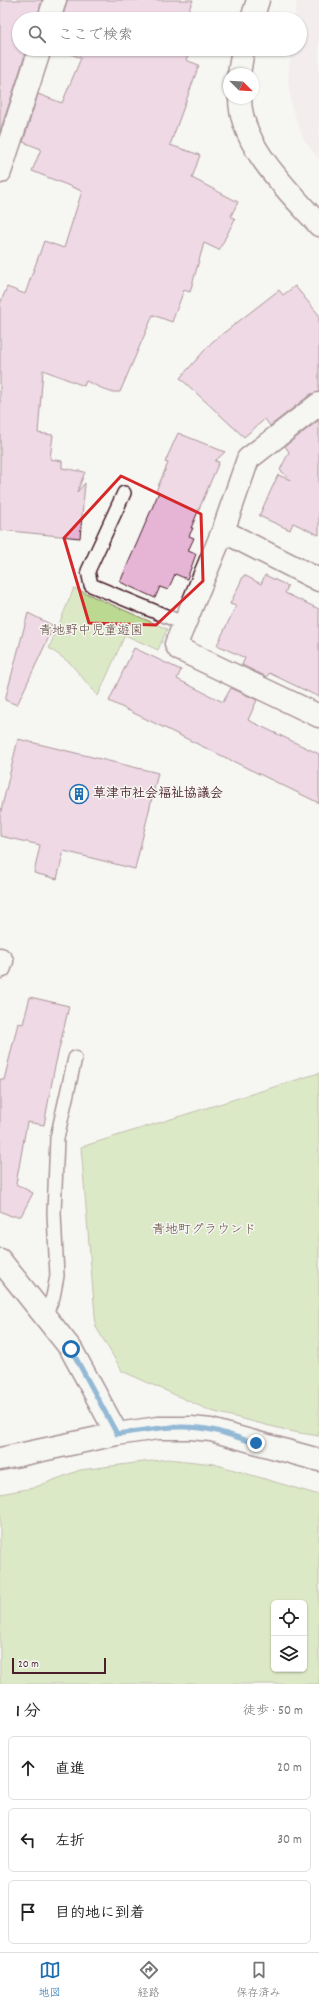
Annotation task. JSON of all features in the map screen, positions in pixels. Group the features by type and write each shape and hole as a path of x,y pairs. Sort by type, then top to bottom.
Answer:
{"street":[{"path":"52,12 55,0"},
{"path":"254,12 258,0"},
{"path":"0,172 3,150 22,107 38,56"},
{"path":"240,68 242,56"},
{"path":"241,104 247,131 263,159 319,225"},
{"path":"319,404 248,459 223,531 176,644 179,650 319,716"},
{"path":"223,531 319,580"},
{"path":"0,959 2,961 0,967"},
{"path":"0,1260 71,1349 117,1434"},
{"path":"0,1459 117,1434 158,1428 210,1430 319,1460"}],"lane":[{"path":"124,492 88,571 91,585 185,624"},
{"path":"45,1316 53,1297 57,1276 54,1213 57,1138 75,1058"}],"highlighted area":[{"path":"121,476 201,514 203,581 156,625 89,623 64,538"}],"shaded area":[{"path":"297,0 319,0 319,159 304,140 292,108 288,81 290,56 307,56 307,12 295,12"}],"green space":[{"name":"青地野中児童遊園","path":"74,588 167,629 158,650 125,635 98,696 70,663 49,648"},
{"name":"青地町グラウンド","path":"319,1073 319,1436 294,1432 211,1411 122,1371 96,1327 81,1147"},
{"path":"168,1459 214,1464 319,1495 319,1684 0,1684 0,1494 33,1488 80,1470"}],"building":[{"path":"0,0 42,0 39,12 12,12 12,56 25,56 0,132"},
{"path":"67,0 193,0 188,12 64,12"},
{"path":"76,56 188,56 186,60 199,65 170,145 200,155 192,178 238,202 231,216 235,219 219,250 204,243 190,292 184,290 172,322 153,315 120,392 110,392 86,381 84,386 43,370 38,433 53,435 50,459 62,461 62,468 85,472 77,492 85,483 80,538 0,530 0,304 7,287 25,294 44,241 64,248 82,191 32,171 41,149 23,142 38,94 62,103 81,58"},
{"path":"295,286 319,315 319,392 311,394 270,426 265,419 244,437 180,378 212,342 279,290 283,295"},
{"path":"319,420 319,535 293,523 290,530 259,516 278,475 291,480 280,470 289,452 285,446"},
{"path":"178,433 225,452 215,461 219,462 191,528 193,528 189,536 194,538 188,551 196,554 187,579 175,574 168,590 160,587 155,598 120,582 159,492 156,491 168,463 165,462"},
{"path":"244,575 261,584 265,575 288,586 285,593 319,609 319,697 269,673 267,677 242,665 245,658 217,645 236,606 230,604"},
{"path":"28,613 54,626 17,705 5,700"},
{"path":"134,648 181,670 177,679 223,702 231,688 257,700 248,720 319,754 319,803 109,701"},
{"name":"草津市社会福祉協議会","path":"18,739 158,773 135,869 64,851 57,879 34,873 40,845 0,836 0,815"},
{"path":"30,997 69,1006 54,1071 44,1125 27,1122 16,1184 33,1193 21,1216 11,1216 0,1211 0,1079 4,1080 18,1023 23,1024"}],"place":[{"name":"草津市社会福祉協議会","path":"79,794"}],"route":[{"path":"71,1349 117,1434 158,1428 191,1428 210,1430 256,1443"}]}
